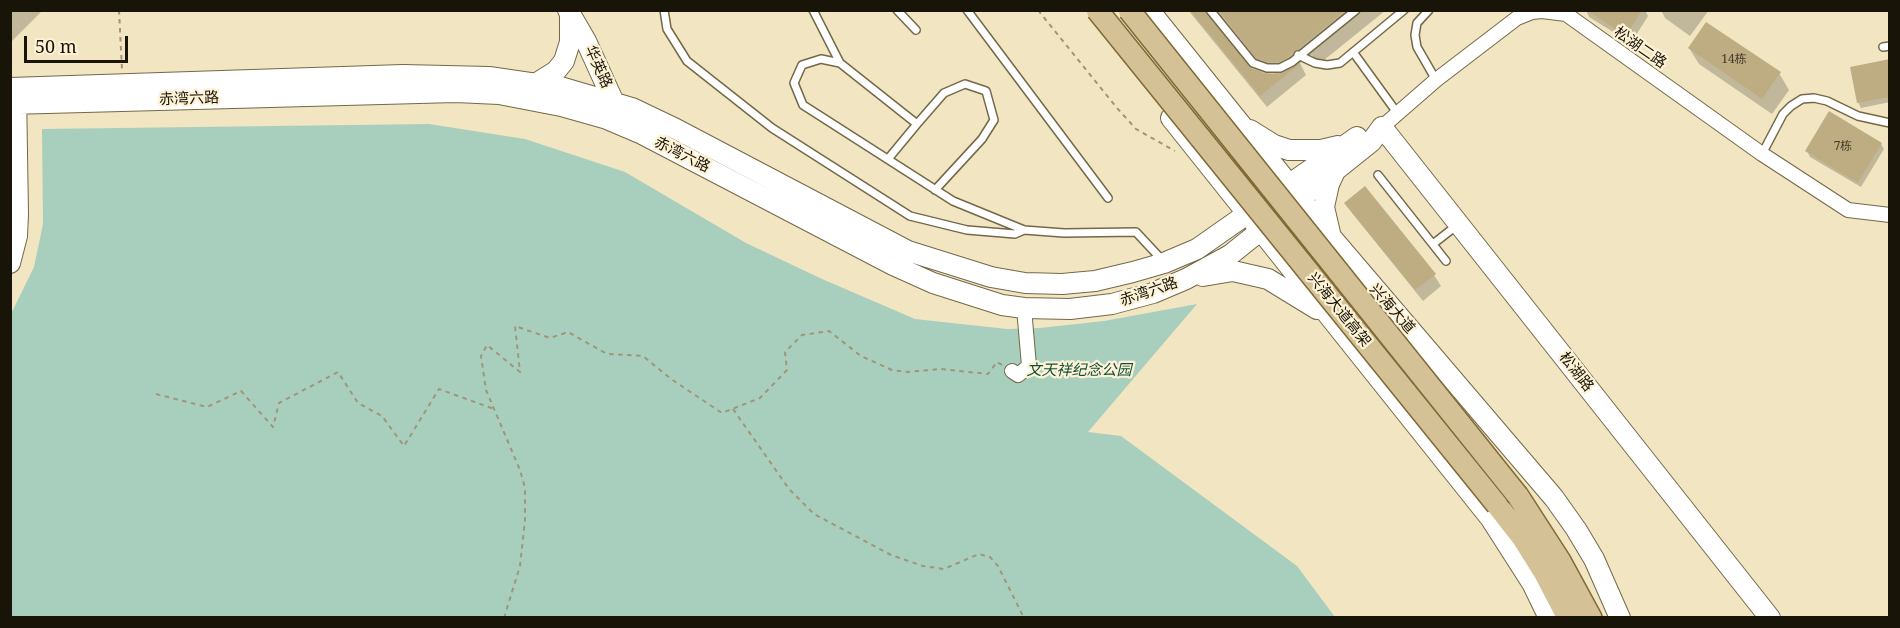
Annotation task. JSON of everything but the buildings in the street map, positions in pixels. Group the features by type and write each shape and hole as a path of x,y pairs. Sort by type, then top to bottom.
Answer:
{"main road":[{"name":"兴海大道高架","path":"1097,10 1516,529 1544,572 1568,618"},
{"name":"兴海大道高架","path":"1129,10 1518,496 1545,536 1591,618"}],"street":[{"path":"1085,10 1491,519 1532,583 1549,618"},
{"name":"兴海大道","path":"1149,10 1332,238 1554,498 1594,559 1620,618"},
{"name":"松湖二路","path":"1382,127 1436,80 1517,18 1542,11 1566,14 1762,154 1848,210 1890,215"},
{"path":"537,83 556,70 564,61 570,42 569,12"},
{"name":"华英路","path":"569,12 586,41 624,126"},
{"name":"赤湾六路","path":"13,96 122,84 403,75 489,77 537,83 613,101 676,129 908,251 981,274 1025,283 1062,284 1095,281 1164,262 1197,249 1247,213 1294,191"},
{"name":"赤湾六路","path":"13,96 456,92 499,94 561,106 624,126 893,265 933,283 976,298 1024,308 1070,309 1112,304 1153,293 1186,279 1230,255 1261,231 1294,191"},
{"path":"10,263 17,236 18,214 13,96"},
{"path":"1238,122 1274,145 1289,150 1322,150 1349,143"},
{"path":"1294,191 1364,132 1382,127"},
{"path":"1294,191 1336,169 1371,142 1382,127"},
{"name":"松湖路","path":"1382,127 1770,618"},
{"path":"1332,238 1324,207 1329,184 1336,169"},
{"path":"1186,279 1233,271 1251,274 1268,279 1289,290 1333,320"},
{"path":"1012,371 1018,375 1029,366 1024,308"}],"lane":[{"path":"664,10 667,29 687,61 772,128 910,216 967,230 1015,234 1024,230"},
{"path":"813,10 840,63"},
{"path":"897,10 916,30"},
{"path":"967,10 1108,198"},
{"path":"1210,10 1254,63 1267,68 1280,68 1292,62 1356,10"},
{"path":"1298,55 1315,63 1340,63 1404,10"},
{"path":"1429,10 1417,23 1415,35 1417,47 1436,80"},
{"path":"1353,52 1398,114"},
{"path":"917,124 840,63 821,58 802,65 794,83 803,105 953,201 1024,230 1064,233 1136,232 1164,262"},
{"path":"888,159 944,93 964,84 986,91 994,120 982,139 935,190"},
{"path":"1762,154 1783,114 1802,99 1814,98 1827,101 1858,116 1890,123"},
{"path":"1378,175 1446,261"},
{"path":"1433,244 1458,224"}],"path":[{"path":"119,10 122,84"},
{"path":"1038,10 1136,129 1181,154"},
{"path":"504,618 519,566 525,520 525,488 520,470 486,390 481,356 487,345 519,372 515,326 550,338 568,332 607,354 643,356 672,379 722,412 760,398 787,370 785,352 802,335 829,331 861,356 892,370 907,372 941,369 988,374 998,362 1012,371"},
{"path":"156,394 207,407 241,391 273,427 279,403 338,372 358,403 382,416 404,446 439,389 494,409"},
{"path":"733,409 789,489 814,514 891,555 924,566 944,569 980,554 990,557 998,566 1023,618"}],"green space":[{"name":"文天祥纪念公园","path":"429,124 525,139 625,172 746,243 915,319 1007,329 1040,328 1104,321 1197,304 1088,432 1121,436 1297,566 1335,617 11,617 10,316 34,267 43,224 42,129"}]}
